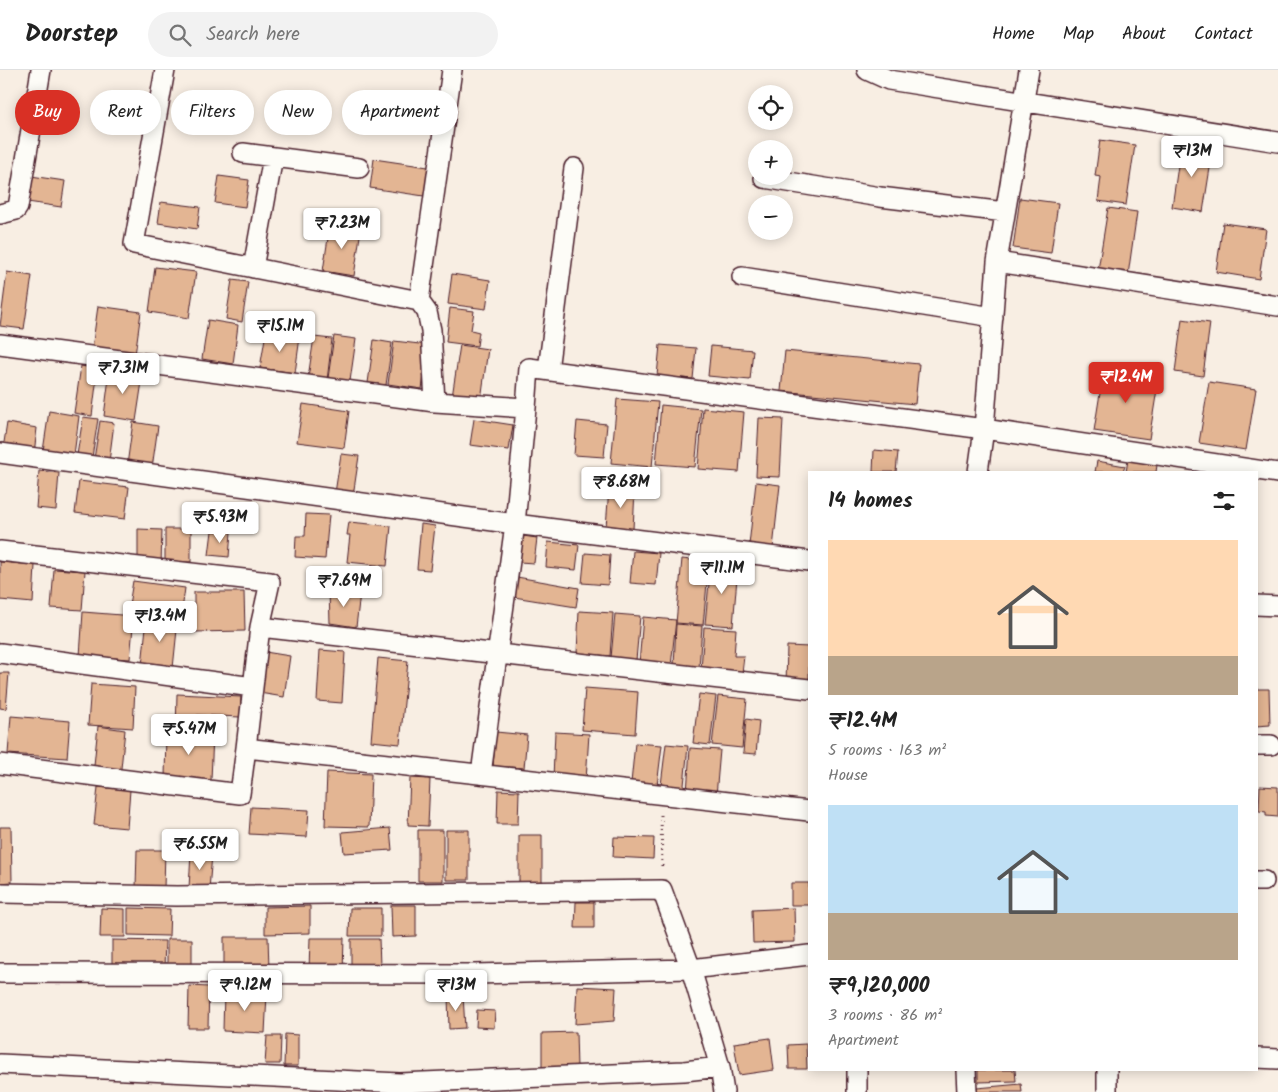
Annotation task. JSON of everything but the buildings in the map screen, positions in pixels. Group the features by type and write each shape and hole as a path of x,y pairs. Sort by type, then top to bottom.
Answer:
{"street":[{"path":"0,214 16,210 18,206 41,70"},
{"path":"165,70 134,244 419,301 427,312 431,330 435,402"},
{"path":"419,301 452,70"},
{"path":"867,70 888,80 1278,142"},
{"path":"978,471 984,429 997,262 1029,70"},
{"path":"243,153 359,168"},
{"path":"252,268 273,157"},
{"path":"548,370 574,168"},
{"path":"793,183 842,192 1005,212"},
{"path":"997,262 1278,306"},
{"path":"742,277 993,317"},
{"path":"0,344 435,402 526,408"},
{"path":"481,774 515,524 529,368 984,429 1278,473"},
{"path":"0,453 515,524 808,561"},
{"path":"0,551 270,582 260,627 240,794 0,764"},
{"path":"1258,605 1278,606"},
{"path":"260,627 808,689"},
{"path":"0,653 253,687"},
{"path":"246,748 808,811"},
{"path":"0,893 177,896 662,890 691,969 720,1067 724,1092"},
{"path":"0,973 475,974 691,969 808,955"},
{"path":"1258,1058 1278,1059"},
{"path":"0,1064 400,1083 674,1071 720,1067"},
{"path":"857,1071 857,1092"},
{"path":"966,1071 967,1092"},
{"path":"1108,1071 1108,1092"}],"path":[{"path":"661,794 662,890"}]}
